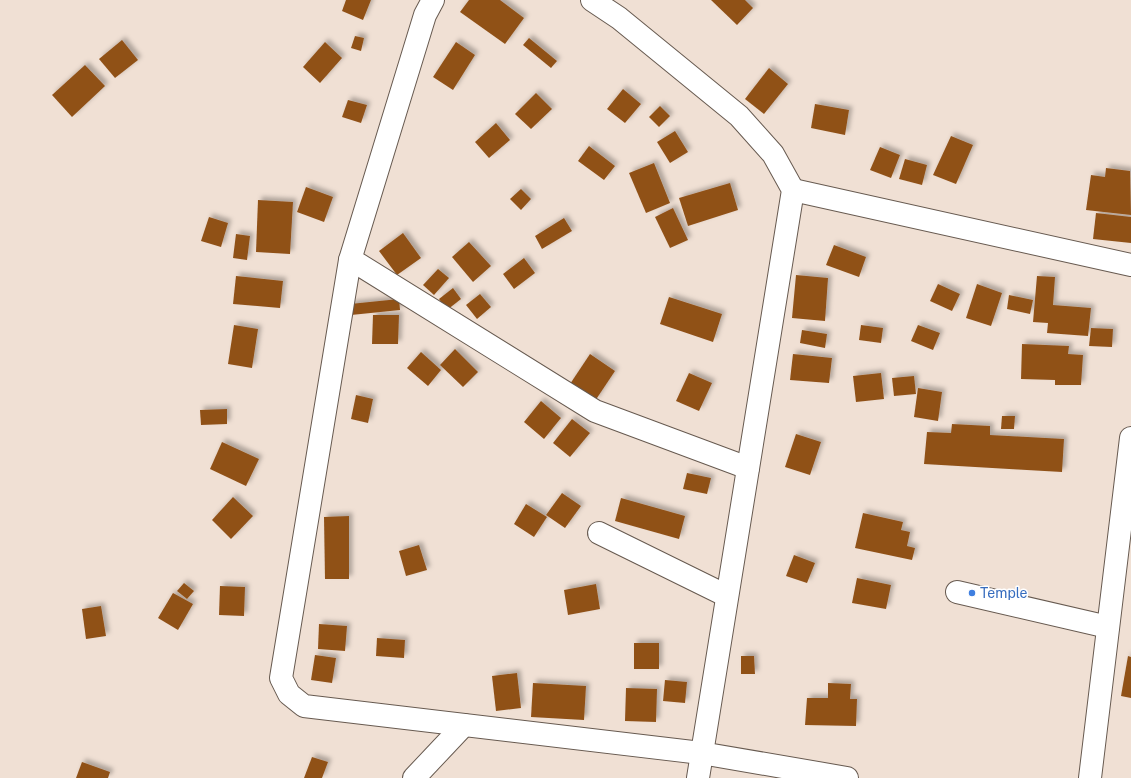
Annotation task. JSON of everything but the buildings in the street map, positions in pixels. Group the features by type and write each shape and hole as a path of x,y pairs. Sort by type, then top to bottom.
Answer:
{"street":[{"path":"433,0 426,15 350,260 281,678 289,694 304,706 701,753 847,778"},
{"path":"592,0 619,18 739,116 773,154 793,190 698,778"},
{"path":"793,190 1131,265"},
{"path":"350,260 595,411 748,468"},
{"path":"1090,778 1131,438"},
{"path":"599,533 727,596"},
{"path":"957,592 1108,627"},
{"path":"414,778 464,725"}],"place":[{"name":"Temple","path":"972,593"}]}
